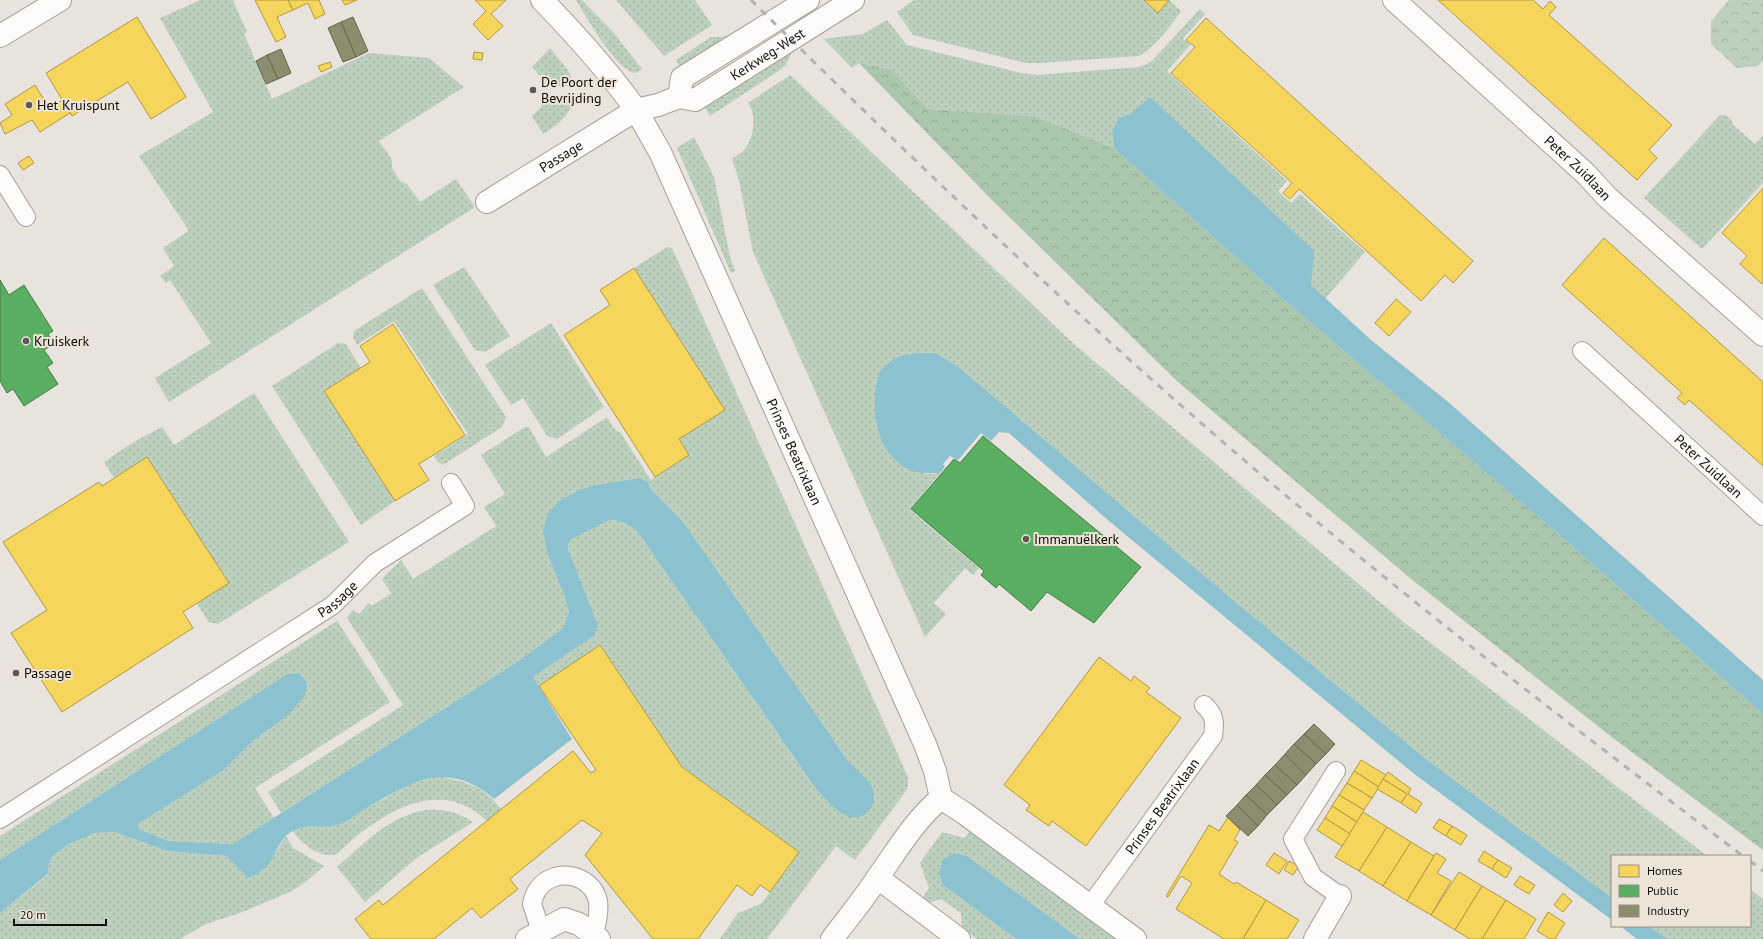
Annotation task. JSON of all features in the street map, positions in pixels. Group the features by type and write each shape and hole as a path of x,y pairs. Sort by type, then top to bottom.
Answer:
{"street":[{"path":"0,36 60,0"},
{"name":"Prinses Beatrixlaan","path":"542,0 564,23 625,94 660,152 925,744 935,771 941,798"},
{"name":"Kerkweg-West","path":"679,96 682,78 808,0"},
{"name":"Kerkweg-West","path":"636,110 658,105 679,96 695,100 853,0"},
{"name":"Peter Zuidlaan","path":"1394,0 1586,174 1606,197 1762,332"},
{"name":"Passage","path":"487,202 636,110"},
{"path":"832,939 878,878 892,855 924,812 941,798 964,813 1135,939"},
{"path":"878,878 959,939"},
{"path":"1314,939 1340,896"},
{"path":"534,935 564,919 579,924 596,937"}],"lane":[{"path":"0,176 26,218"},
{"name":"Peter Zuidlaan","path":"1582,351 1763,516"},
{"name":"Passage","path":"0,819 333,605 375,563 465,506 451,484"},
{"name":"Prinses Beatrixlaan","path":"1090,906 1213,736 1215,725 1212,712 1204,705"},
{"path":"1336,771 1293,839 1312,878 1340,896"},
{"path":"534,935 532,904 537,890 548,880 562,875 575,876 587,882 595,892 599,914 596,937"}],"green space":[{"path":"200,0 233,0 247,32 244,34 272,99 369,53 429,58 464,87 379,141 392,160 392,168 400,181 407,184 420,202 456,179 475,207 169,402 155,378 211,343 170,280 166,283 160,276 174,266 163,248 187,232 188,229 139,156 213,112 160,18"},
{"path":"576,0 582,0 613,32 642,69 636,73 628,70 611,54 594,30"},
{"path":"616,0 695,0 712,25 664,56"},
{"path":"914,0 1144,0 1158,13 1169,0 1181,11 1157,42 1139,56 1026,63 913,35 897,12"},
{"path":"1729,0 1763,0 1763,60 1758,66 1737,68 1711,44 1711,21"},
{"path":"1200,9 1205,14 1183,38 1190,45 1167,71 1287,181 1278,191 1291,203 1300,194 1365,252 1325,299 1311,285 1150,97 1130,114 1119,118 1112,130 1114,148 1034,116 928,109 892,70 859,63 852,68 824,39 863,34 887,20 907,45 1021,73 1037,75 1138,67 1153,60"},
{"path":"739,33 682,70 676,60 711,37 721,37"},
{"path":"550,48 568,70 575,86 546,86 532,67"},
{"path":"793,49 786,65 780,70 710,116 704,106"},
{"path":"859,63 892,70 928,109 1034,116 1114,148 1275,292 1563,538 1763,714 1763,850 1613,738 1416,583 1178,382 990,198"},
{"path":"790,75 1075,345 1406,624 1706,855 1611,855 1611,897 1426,759 1227,595 960,368 936,353 897,357 881,371 875,395 924,474 940,473 910,510 979,568 973,575 965,568 934,603 946,614 925,637 753,252 739,180 732,159 745,149 751,139 753,114 748,103"},
{"path":"545,96 574,100 566,116 543,134 532,116 541,107"},
{"path":"1720,115 1726,115 1733,122 1732,124 1755,144 1763,136 1763,183 1702,249 1644,198"},
{"path":"694,137 714,177 730,257 735,271 731,273 677,148"},
{"path":"667,247 672,248 908,777 908,786 906,791 855,860 836,846 767,939 720,939 738,913 762,903 799,852 682,767 600,645 539,686 533,677 594,636 568,549 568,544 572,539 610,520 621,521 637,531 817,790 839,811 850,817 856,818 875,799 873,788 847,760 650,488 648,482 640,478 596,485 579,490 559,501 564,594 569,612 563,628 517,662 281,813 268,792 403,705 347,618 353,610 359,614 369,603 372,606 391,593 382,579 401,560 413,579 496,526 484,507 505,494 481,455 525,427 529,427 546,457 607,417 616,431 620,432 651,480 689,455 679,439 724,410 634,268"},
{"path":"464,267 510,336 485,352 475,350 433,285"},
{"path":"422,288 506,417 502,427 443,465 438,462 434,456 468,434 394,321 357,345 353,337 354,331"},
{"path":"551,323 604,407 557,439 547,436 523,398 511,405 485,365"},
{"path":"338,343 346,344 361,368 324,391 395,501 361,525 272,386"},
{"path":"254,393 349,542 218,624 209,622 197,604 228,583 147,457 114,478 104,462 132,443 162,427 174,445"},
{"path":"337,621 390,702 255,788 274,818 233,844 168,841 139,829 138,824 224,770 253,741 268,730 307,686 306,681 297,673 287,674 0,860 0,836"},
{"path":"438,777 457,780 481,790 495,801 501,809 487,821 468,807 448,801 428,800 408,805 389,814 370,826 337,854 331,855 312,849 301,841 293,831 299,827 338,825 409,784"},
{"path":"426,810 451,812 473,822 418,857 365,902 337,867 367,840 389,824 413,813"},
{"path":"971,829 1122,939 1080,939 967,856 955,853 943,885 1016,939 977,939 962,928 961,913 941,899 928,903 922,899 929,888 920,863 942,832 965,838"},
{"path":"115,832 167,851 226,856 248,878 267,866 286,836 293,848 324,866 304,883 290,892 240,913 206,924 180,939 0,939 0,913 49,874 48,866 53,856 69,844 95,833"},
{"path":"1751,890 1763,899 1763,939 1667,939 1650,927 1751,927"}],"water":[{"path":"1150,97 1314,251 1311,285 1371,340 1447,401 1763,680 1763,714 1563,538 1275,292 1114,148 1112,130 1119,118 1130,114"},
{"path":"936,353 960,368 1227,595 1426,759 1611,897 1611,919 1413,773 1109,521 1009,433 999,432 991,441 981,433 958,460 950,456 943,464 945,467 940,473 915,472 907,469 899,463 890,455 882,441 875,413 875,395 877,379 881,370 896,358 906,355"},
{"path":"640,478 648,482 650,488 684,523 847,760 872,787 874,800 869,811 864,815 852,817 841,813 833,807 817,790 637,531 621,521 610,520 572,539 568,544 568,549 598,626 594,636 533,677 572,739 494,799 477,787 460,780 444,777 428,779 412,784 396,791 340,824 301,828 288,834 266,867 248,878 226,856 167,851 115,832 95,833 69,844 53,856 48,866 49,873 0,913 0,860 287,674 297,673 301,675 306,681 307,686 305,696 288,715 253,741 224,770 138,824 139,829 168,841 233,844 517,662 563,628 569,612 564,594 548,555 543,531 548,513 559,501 579,490 595,485"},
{"path":"955,853 967,856 1080,939 1016,939 943,885 939,873 943,859"},
{"path":"1621,927 1650,927 1667,939 1637,939"}],"building: Homes":[{"path":"255,0 288,0 293,10 277,17 286,37 276,42"},
{"path":"288,0 319,0 325,14 315,19 308,3 293,10"},
{"path":"342,0 357,0 345,5"},
{"path":"475,0 506,0 491,14 503,26 488,40 473,24 486,11"},
{"path":"1144,0 1169,0 1158,13"},
{"path":"1438,0 1533,0 1543,9 1550,1 1556,7 1549,15 1672,125 1649,150 1657,158 1637,180"},
{"path":"137,17 186,97 151,119 128,82 72,116 46,73"},
{"path":"1206,18 1473,261 1453,283 1445,275 1421,301 1299,189 1290,199 1283,193 1292,183 1171,73 1195,47 1186,40"},
{"path":"474,52 483,53 482,60 473,59"},
{"path":"330,62 332,67 321,72 318,66"},
{"path":"35,85 49,108 62,100 70,113 40,132 32,120 5,134 0,123 12,115 5,104"},
{"path":"29,156 34,163 23,170 18,163"},
{"path":"1763,188 1762,284 1740,264 1747,256 1722,233"},
{"path":"1604,238 1763,382 1763,466 1689,400 1685,405 1677,398 1682,393 1562,285"},
{"path":"634,268 725,410 679,439 689,455 655,477 564,335 610,305 600,290"},
{"path":"1396,299 1411,312 1389,336 1375,323"},
{"path":"393,324 465,435 419,464 429,480 395,501 324,391 370,362 360,346"},
{"path":"147,457 229,583 183,612 193,628 62,712 11,633 47,610 3,542 99,482 102,486"},
{"path":"600,645 682,767 799,852 770,892 760,885 752,896 737,885 698,939 653,939 585,855 602,833 582,820 510,879 518,889 481,918 472,908 434,939 371,939 355,919 379,900 383,905 573,751 591,773 596,770 539,686"},
{"path":"1099,657 1131,681 1134,676 1150,688 1146,692 1181,718 1086,846 1052,821 1049,826 1026,810 1030,805 1004,785"},
{"path":"1361,760 1386,775 1379,787 1354,771"},
{"path":"1354,771 1379,787 1372,798 1347,783"},
{"path":"1388,772 1411,789 1408,794 1422,803 1416,813 1401,803 1407,794 1383,779"},
{"path":"1383,779 1407,794 1401,803 1377,789"},
{"path":"1347,783 1372,798 1364,810 1339,795"},
{"path":"1339,795 1364,810 1357,822 1332,806"},
{"path":"1332,806 1357,822 1350,834 1325,818"},
{"path":"1363,812 1387,827 1359,871 1335,857"},
{"path":"1228,817 1240,830 1234,840 1238,842 1219,874 1234,884 1236,882 1266,900 1243,939 1224,939 1176,909 1192,883 1181,876 1168,897 1166,896 1209,825 1219,831"},
{"path":"1325,818 1350,834 1342,846 1317,830"},
{"path":"1439,819 1452,826 1446,836 1433,828"},
{"path":"1452,826 1467,835 1461,845 1446,836"},
{"path":"1387,827 1411,842 1383,886 1359,871"},
{"path":"1411,842 1434,856 1407,901 1383,886"},
{"path":"1484,851 1498,860 1492,869 1478,861"},
{"path":"1274,853 1287,861 1279,874 1266,865"},
{"path":"1436,853 1446,859 1437,873 1451,881 1431,915 1407,901"},
{"path":"1498,860 1512,868 1506,878 1492,869"},
{"path":"1289,861 1299,866 1293,875 1284,870"},
{"path":"1459,872 1482,886 1455,930 1431,915"},
{"path":"1520,876 1535,885 1529,894 1514,885"},
{"path":"1482,886 1506,900 1482,939 1470,939 1455,930"},
{"path":"1563,893 1572,901 1563,912 1554,905"},
{"path":"1266,900 1299,920 1287,939 1243,939"},
{"path":"1506,900 1536,919 1524,939 1482,939"},
{"path":"1548,912 1565,923 1555,939 1550,939 1537,931"}],"building: Public":[{"name":"Kruiskerk","path":"0,280 9,295 24,285 53,331 48,334 54,344 44,350 53,363 47,367 58,384 24,406 13,389 7,393 0,381"},
{"name":"Immanuëlkerk","path":"983,436 1141,567 1094,623 1047,592 1031,611 999,584 996,588 981,575 984,571 911,509 954,459 960,463"}],"building: Industry":[{"path":"353,17 368,51 356,57 341,22"},
{"path":"341,22 356,57 343,62 328,28"},
{"path":"281,49 291,73 278,79 267,55"},
{"path":"267,55 278,79 266,84 256,61"},
{"path":"1314,724 1335,744 1326,754 1304,734"},
{"path":"1304,734 1326,754 1316,764 1294,744"},
{"path":"1294,744 1316,764 1306,775 1285,754"},
{"path":"1285,754 1306,775 1297,785 1275,765"},
{"path":"1275,765 1297,785 1287,795 1265,775"},
{"path":"1265,775 1287,795 1277,805 1256,785"},
{"path":"1256,785 1277,805 1267,815 1246,795"},
{"path":"1246,795 1267,815 1258,826 1237,805"},
{"path":"1237,805 1258,826 1248,836 1226,816"}],"railway":[{"path":"751,0 990,232 1174,400 1361,558 1424,609 1614,758 1742,855"},
{"path":"1751,862 1763,871"}],"place":[{"name":"De Poort der Bevrijding","path":"533,90"},
{"name":"Het Kruispunt","path":"29,105"},
{"name":"Kruiskerk","path":"26,341"},
{"name":"Immanuëlkerk","path":"1026,539"},
{"name":"Passage","path":"16,673"}]}
